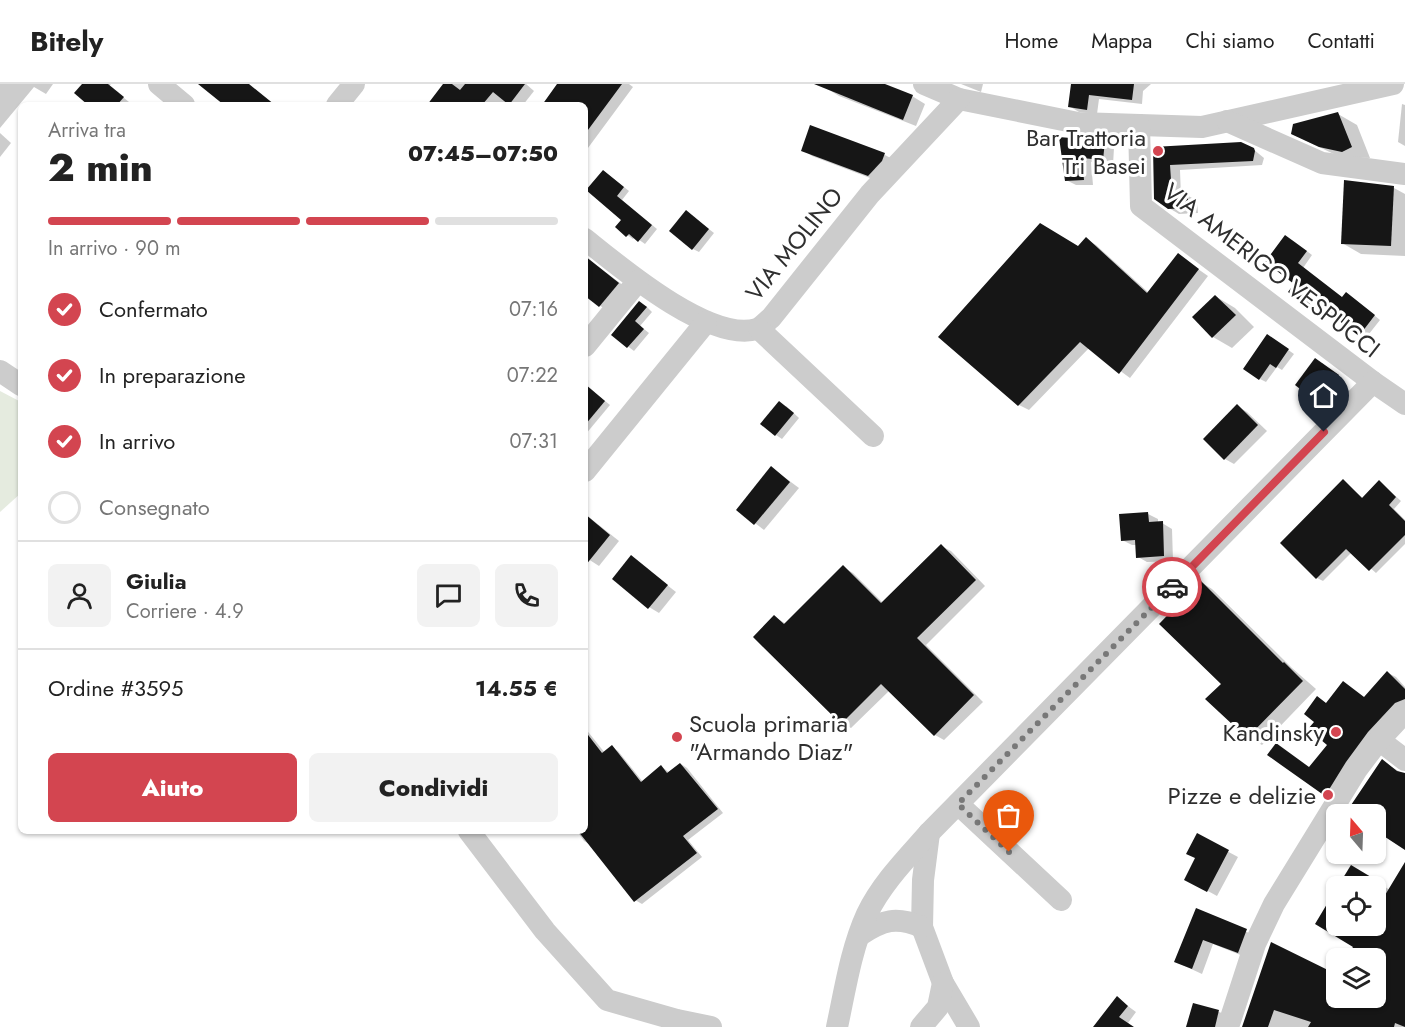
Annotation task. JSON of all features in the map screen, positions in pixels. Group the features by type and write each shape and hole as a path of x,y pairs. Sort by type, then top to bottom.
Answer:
{"street":[{"path":"159,84 180,102"},
{"path":"924,84 959,99 1078,123 1202,127 1393,84"},
{"name":"VIA MOLINO","path":"588,241 638,281 706,322 737,332 759,329 771,318 870,194 959,99"},
{"path":"1227,121 1322,163 1405,174"},
{"name":"VIA AMERIGO VESPUCCI","path":"1139,125 1141,206 1405,404"},
{"path":"588,342 638,281"},
{"path":"588,467 706,322"},
{"path":"759,329 873,436"},
{"path":"0,371 18,383"},
{"path":"837,1027 860,935 868,914 893,873 929,833 1373,382"},
{"path":"1228,1027 1252,954 1269,915 1357,769 1379,740 1405,712"},
{"path":"1379,740 1405,760"},
{"path":"958,804 1061,900"},
{"path":"929,833 923,880 922,927 943,983 969,1027"},
{"path":"472,834 545,932 607,1000 711,1027"},
{"path":"860,935 873,926 888,921 906,920 922,927"},
{"path":"921,1027 938,1007 943,983"}],"shaded area":[{"path":"0,391 18,400 18,496 0,512"}],"building":[{"path":"82,84 108,84 124,97 120,102 84,102 74,93"},
{"path":"198,84 249,84 271,102 220,102"},
{"path":"443,84 452,84 460,90 465,84 525,84 511,102 505,102 493,92 485,102 429,102"},
{"path":"557,84 622,84 588,130 588,102 544,102"},
{"path":"814,84 885,84 913,95 903,120"},
{"path":"1071,84 1134,84 1132,100 1089,95 1087,110 1068,107"},
{"path":"1338,112 1352,147 1342,152 1319,147 1291,134 1293,124"},
{"path":"810,125 885,153 882,161 868,176 801,151"},
{"path":"1059,137 1105,141 1103,160 1082,158 1084,180 1065,181"},
{"path":"1241,142 1254,148 1253,161 1170,165 1172,195 1188,194 1188,208 1168,209 1154,199 1153,147"},
{"path":"603,170 624,187 617,196 652,225 638,242 629,234 626,237 615,227 621,220 588,192 588,188"},
{"path":"1344,180 1394,186 1391,246 1341,244"},
{"path":"686,210 709,229 692,250 669,231"},
{"path":"1040,223 1078,246 1086,237 1147,293 1178,253 1199,269 1119,374 1080,342 1018,406 938,337"},
{"path":"1285,235 1307,251 1298,263 1342,297 1346,292 1375,315 1359,336 1313,301 1308,307 1288,292 1294,284 1265,262"},
{"path":"588,258 619,283 599,307 588,298"},
{"path":"1215,295 1236,315 1212,338 1192,317"},
{"path":"639,301 647,307 635,321 644,329 627,348 611,335"},
{"path":"1267,334 1289,349 1276,368 1270,364 1259,380 1243,369"},
{"path":"1315,358 1339,375 1318,403 1295,385"},
{"path":"588,387 605,401 588,421"},
{"path":"779,401 794,413 775,436 760,424"},
{"path":"1237,404 1258,425 1224,460 1203,439"},
{"path":"771,466 790,482 754,525 736,510"},
{"path":"1343,479 1362,498 1379,480 1396,497 1389,505 1405,521 1405,535 1369,571 1346,549 1316,579 1280,543"},
{"path":"1148,512 1149,522 1163,521 1164,556 1136,558 1135,540 1121,541 1119,514"},
{"path":"588,517 610,535 588,562"},
{"path":"941,544 976,580 917,638 974,695 934,736 881,684 841,724 753,637 774,615 784,624 843,565 881,603"},
{"path":"631,555 668,585 648,609 612,579"},
{"path":"1199,579 1303,681 1247,738 1205,699 1221,684 1159,624 1191,591 1189,589"},
{"path":"1387,671 1405,689 1405,699 1395,703 1368,732 1325,796 1267,755 1276,743 1309,767 1327,745 1308,729 1314,722 1304,714 1317,696 1326,703 1343,681 1364,697"},
{"path":"588,735 602,753 612,745 641,782 661,765 667,773 680,763 718,809 683,836 697,853 634,902 580,834 588,834"},
{"path":"1382,759 1397,771 1405,773 1405,850 1386,838 1386,804 1352,804"},
{"path":"1001,794 1026,820 1011,835 984,810"},
{"path":"1197,833 1229,850 1207,892 1184,880 1195,858 1186,854"},
{"path":"1405,862 1405,1027 1395,1023 1394,1027 1308,1027 1311,1022 1274,1010 1268,1027 1242,1027 1271,942 1326,969 1326,1008 1386,1008 1386,948 1352,948 1335,936 1386,936 1386,893"},
{"path":"1351,865 1369,876 1344,876"},
{"path":"1326,906 1326,931 1315,924"},
{"path":"1196,908 1247,929 1238,953 1203,940 1192,969 1174,962"},
{"path":"1117,996 1128,1006 1119,1017 1134,1027 1093,1027"},
{"path":"1193,1003 1219,1010 1215,1027 1186,1027"}],"way so far":[{"path":"1009,852 958,804 1172,587"}],"place":[{"name":"Bar Trattoria Tri Basei","path":"1158,151"},
{"name":"Kandinsky","path":"1336,732"},
{"name":"Scuola primaria \"Armando Diaz\"","path":"677,737"},
{"name":"Pizze e delizie","path":"1328,795"}],"route":[{"path":"1172,587 1324,432"}]}
